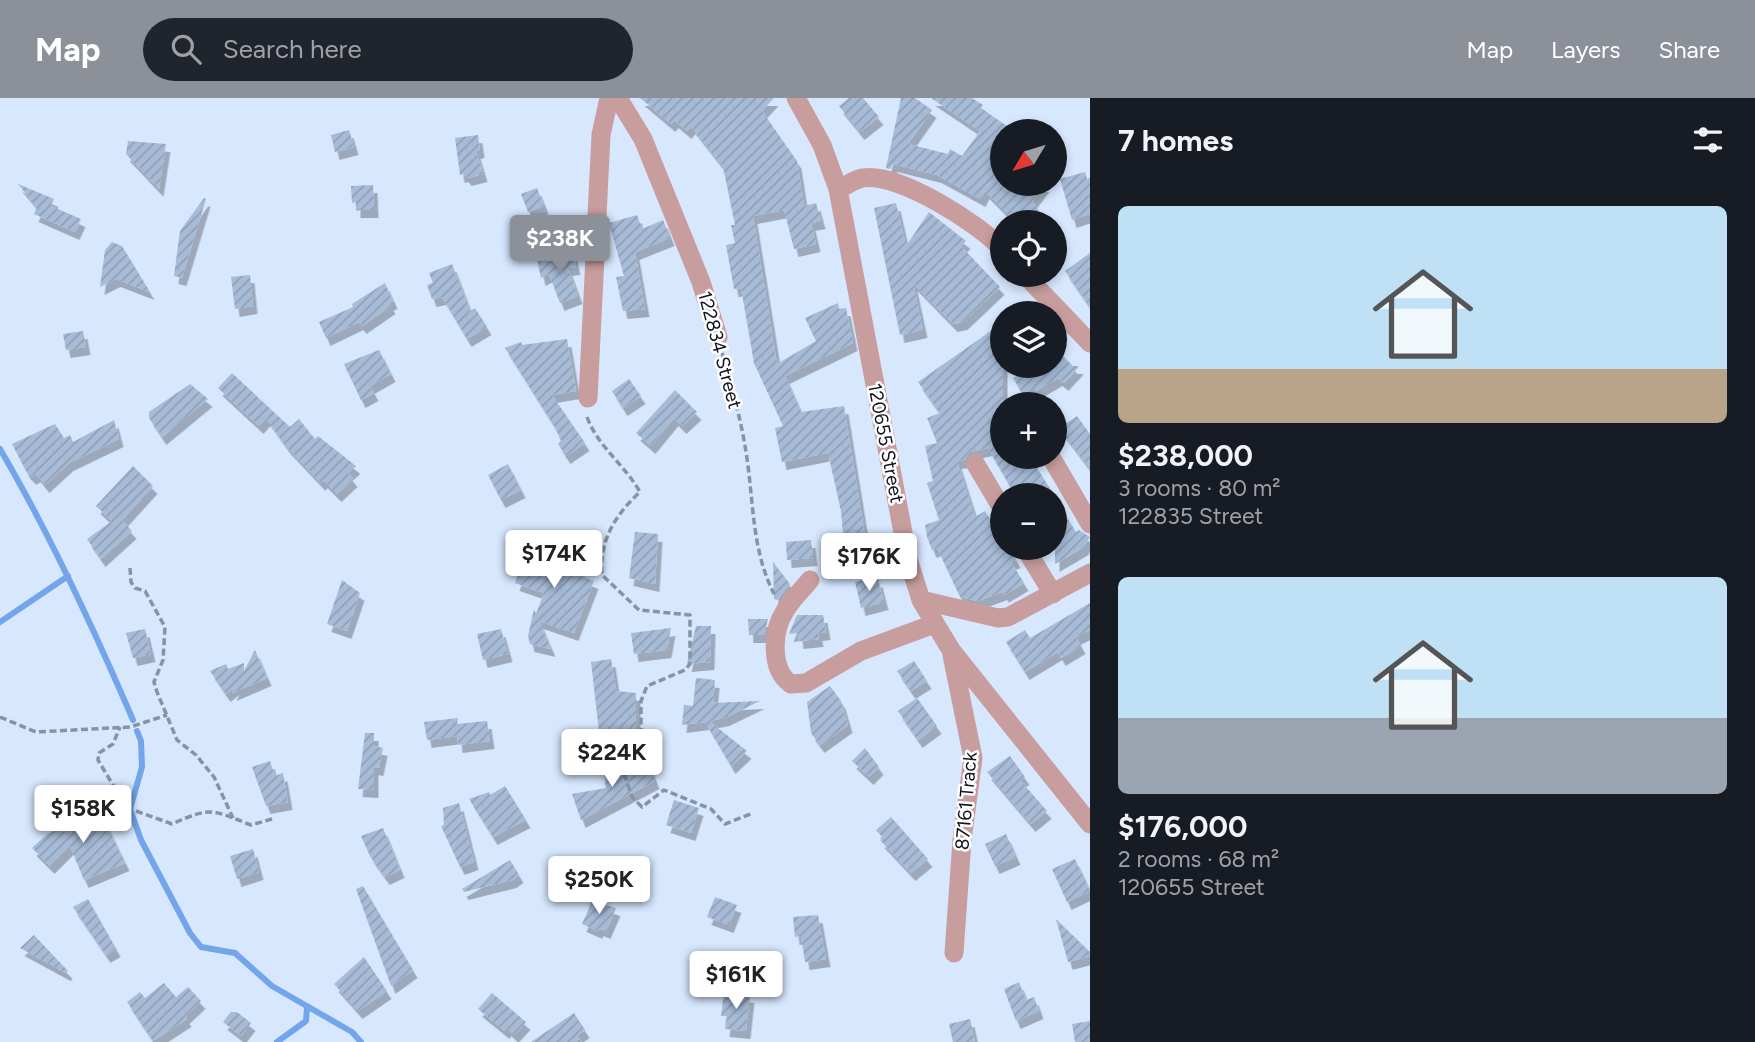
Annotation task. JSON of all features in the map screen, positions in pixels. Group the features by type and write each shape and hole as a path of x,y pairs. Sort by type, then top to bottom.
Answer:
{"street":[{"path":"588,398 601,135 609,98"},
{"name":"122834 Street","path":"618,98 643,139 701,282 718,337"},
{"name":"120655 Street","path":"796,98 822,145 838,189 908,559 921,600 951,650 1090,824"},
{"path":"838,189 863,178 908,188 973,222 990,238"},
{"path":"1037,287 1090,342"},
{"path":"975,463 990,488"},
{"path":"1058,469 1090,524"},
{"path":"1032,560 1053,594"},
{"path":"921,600 998,618 1008,617 1090,573"},
{"path":"810,580 778,625 776,654 781,674 794,685 806,682 861,651 934,624"},
{"name":"87161 Track","path":"951,650 973,758 962,840 954,953"}],"path":[{"name":"122834 Street","path":"718,337 746,452 752,524 759,556 784,613"},
{"path":"588,398 587,418 596,438 631,476 640,492 611,525 600,556 602,575 639,610 690,615 690,664 685,670 647,685 640,701 641,732 615,746 632,797 642,807 664,790 711,809 725,824 754,813"},
{"path":"130,568 131,582 135,588 145,591 165,627 163,660 154,682 177,740 196,755 214,777 233,818"},
{"path":"0,716 36,732 120,727 167,715"},
{"path":"116,790 98,760 99,753 113,744 120,727"},
{"path":"136,811 172,824 199,812 217,810 251,825 272,819"}],"building":[{"path":"640,98 774,98 762,111 797,161 804,206 816,203 821,221 811,223 816,244 794,249 784,210 753,216 777,364 816,341 805,318 838,303 839,309 846,308 853,343 785,376 801,412 844,406 866,542 844,546 841,511 828,453 782,462 775,428 783,426 754,363 741,288 734,289 726,245 735,243 731,225 735,225 723,167 691,126 687,131 674,120 671,124"},
{"path":"849,98 863,98 879,117 860,132 839,106"},
{"path":"901,98 915,98 932,110 908,144 948,154 950,149 962,156 980,131 931,98 972,98 997,119 990,119 990,196 985,191 981,199 937,175 893,164 890,169 886,168"},
{"path":"349,130 354,147 335,152 331,135"},
{"path":"478,135 480,150 476,151 483,174 467,178 464,174 460,175 455,138"},
{"path":"128,141 166,144 159,189 126,154"},
{"path":"1085,172 1087,179 1090,178 1090,214 1072,220 1065,196 1068,196 1068,177"},
{"path":"18,184 54,199 51,206 81,219 75,232 34,214 37,207"},
{"path":"373,185 374,210 356,210 356,202 352,203 351,186"},
{"path":"537,188 544,206 528,212 521,194"},
{"path":"990,196 1036,196 1032,201 1038,210 1004,210"},
{"path":"204,198 206,199 182,278 174,276 180,231"},
{"path":"896,203 906,246 929,212 966,241 961,246 990,276 990,287 1000,287 963,322 953,324 913,283 923,330 900,335 874,208"},
{"path":"637,215 642,229 663,220 670,238 635,252 645,309 623,311 616,277 624,276 609,223"},
{"path":"112,242 122,246 150,292 116,279 100,287 105,250"},
{"path":"573,253 576,267 568,268 578,296 560,303 549,274 541,278 537,260"},
{"path":"1090,253 1090,307 1067,274 1067,270"},
{"path":"452,264 470,311 475,308 487,327 467,339 442,297 432,299 427,285 433,283 429,273"},
{"path":"250,275 253,306 235,309 231,277"},
{"path":"385,283 393,301 389,303 391,306 362,326 359,322 326,338 319,322 353,307 352,304"},
{"path":"83,331 86,347 66,350 63,334"},
{"path":"990,332 990,378 1003,378 1003,392 990,392 990,451 988,448 969,452 964,460 957,461 975,517 985,511 990,519 990,560 1016,560 1011,562 1024,583 1004,595 1003,592 978,601 960,597 937,548 932,550 925,525 939,520 927,483 933,481 925,446 937,443 927,418 940,413 918,382"},
{"path":"567,339 576,391 552,395 585,443 566,456 558,444 561,441 556,429 505,348 521,342 522,345"},
{"path":"379,350 391,374 370,386 374,393 361,400 344,364"},
{"path":"1067,360 1073,366 1079,366 1064,383 1058,378 1067,378"},
{"path":"232,373 290,427 299,419 315,439 318,436 356,466 348,473 353,479 337,494 323,480 321,483 286,446 266,418 259,426 218,388"},
{"path":"1013,378 1058,378 1036,391 1035,388 1027,392 1021,391"},
{"path":"629,379 641,396 623,408 612,391"},
{"path":"190,384 208,399 162,437 149,418 149,412"},
{"path":"675,390 697,412 682,426 674,418 651,446 636,433"},
{"path":"1077,416 1090,434 1090,469 1067,439 1067,423"},
{"path":"114,420 119,439 69,463 45,485 36,474 32,477 26,471 12,444 55,424 64,438 70,435 73,442"},
{"path":"508,464 521,490 501,500 488,475"},
{"path":"133,466 153,486 122,520 132,531 101,559 87,539 112,521 96,506"},
{"path":"1000,469 1038,469 1046,483 1008,483"},
{"path":"1067,517 1076,532 1079,530 1090,537 1084,547 1067,557"},
{"path":"635,532 658,534 655,584 629,578"},
{"path":"811,540 813,558 787,560 786,542"},
{"path":"530,542 583,561 578,575 594,581 574,633 539,621 551,649 530,644 528,636 534,609 536,614 544,593 515,583"},
{"path":"773,562 790,584 777,600 774,599"},
{"path":"873,578 874,581 878,579 884,602 861,608 855,582"},
{"path":"342,580 360,593 347,631 327,624"},
{"path":"1090,603 1090,630 1076,637 1081,646 1061,658 1058,652 1025,672 1006,642 1025,630 1030,638"},
{"path":"797,615 823,615 826,632 818,633 819,639 799,641 798,633 789,634"},
{"path":"748,619 768,619 764,635 749,635"},
{"path":"696,626 711,626 710,662 687,664"},
{"path":"671,628 667,650 634,654 631,633"},
{"path":"145,629 151,654 133,658 126,633"},
{"path":"501,629 508,654 483,660 477,634"},
{"path":"255,650 267,678 232,693 235,687 226,694 210,671 226,664 228,669 244,663 244,671"},
{"path":"611,659 616,691 636,693 636,733 600,740 591,662"},
{"path":"914,661 927,681 911,691 897,671"},
{"path":"696,678 715,680 713,703 760,701 725,718 709,721 747,751 731,766 705,722 682,725 684,705 693,706"},
{"path":"830,686 841,701 848,725 820,745 811,733 807,702"},
{"path":"917,698 937,726 918,740 898,711"},
{"path":"458,718 457,724 487,721 490,741 458,745 457,733 457,736 427,740 424,722"},
{"path":"365,733 374,733 374,746 383,748 379,768 374,767 374,790 358,789"},
{"path":"865,748 879,767 869,777 852,761"},
{"path":"602,751 617,777 648,763 655,781 581,820 572,794 606,788"},
{"path":"1010,756 1025,777 1020,780 1047,811 1031,824 987,772"},
{"path":"270,761 275,776 283,773 288,802 266,806 252,767"},
{"path":"505,786 526,820 493,837 469,799 489,792 490,795"},
{"path":"674,800 699,808 691,833 666,825"},
{"path":"459,803 474,862 460,867 441,826 444,825 443,808"},
{"path":"99,809 125,863 84,880 70,846 50,866 32,848 47,834"},
{"path":"891,817 928,859 911,873 880,840 883,838 876,830"},
{"path":"383,828 400,870 385,877 370,856 361,836"},
{"path":"1006,834 1016,857 995,866 985,844"},
{"path":"253,849 259,872 237,879 230,856"},
{"path":"1075,859 1090,891 1067,902 1052,869"},
{"path":"510,860 519,875 512,880 464,892 462,889"},
{"path":"363,886 413,970 391,986 356,889"},
{"path":"715,897 737,905 729,925 707,917"},
{"path":"88,899 116,949 106,955 73,907"},
{"path":"592,901 616,908 606,931 599,928 598,931 582,924"},
{"path":"818,915 826,959 805,962 801,936 795,937 793,917"},
{"path":"1056,919 1090,952 1090,956 1068,962"},
{"path":"34,935 68,971 66,973 20,948"},
{"path":"364,957 387,991 358,1011 334,984"},
{"path":"1019,982 1026,1000 1034,997 1039,1011 1016,1021 1004,989"},
{"path":"164,983 176,997 188,987 201,1001 185,1016 187,1019 153,1041 127,1002 140,992 145,998"},
{"path":"724,992 750,995 746,1031 725,1029 727,1016 721,1016"},
{"path":"492,993 526,1022 514,1035 478,1009"},
{"path":"231,1012 237,1012 251,1023 241,1036 223,1022"},
{"path":"574,1013 585,1030 577,1036 582,1042 531,1042"},
{"path":"970,1019 975,1042 953,1042 949,1024"},
{"path":"1090,1021 1090,1042 1075,1042 1072,1024"}],"waterway":[{"path":"0,449 71,582 133,720"},
{"path":"0,622 68,576"},
{"path":"137,731 141,741 142,767 130,809 141,840 190,933 201,947 235,953 272,986 352,1032 361,1042"},
{"path":"277,1042 306,1021 307,1008"}]}
